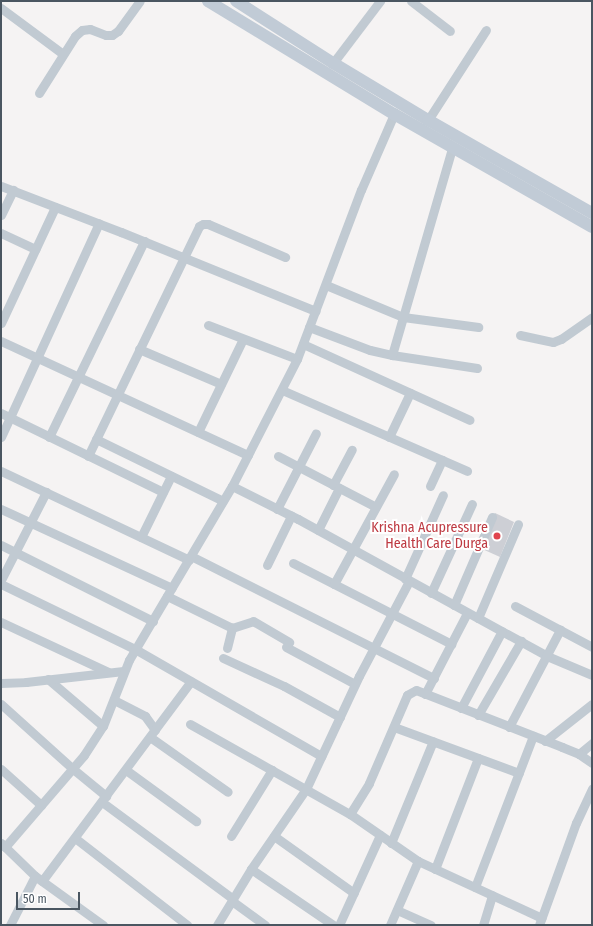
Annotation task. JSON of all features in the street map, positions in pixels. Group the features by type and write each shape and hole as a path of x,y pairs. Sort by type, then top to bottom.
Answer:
{"main road":[{"path":"208,1 394,114 592,227"},
{"path":"236,1 333,63 428,120 592,213"}],"street":[{"path":"39,93 75,36 82,30 90,30 106,35 112,35 118,31 140,1"},
{"path":"333,63 380,1"},
{"path":"411,1 450,31"},
{"path":"1,8 63,54"},
{"path":"428,120 486,30"},
{"path":"103,925 39,879 3,845 41,805 84,755 104,726 123,671 232,486 297,360 361,190 394,114"},
{"path":"392,355 452,148"},
{"path":"1,186 99,223 316,311"},
{"path":"1,215 13,190"},
{"path":"1,323 55,206"},
{"path":"1,437 99,223"},
{"path":"88,456 199,226 203,224 285,257"},
{"path":"1,233 35,249"},
{"path":"49,437 77,376 144,241"},
{"path":"326,284 402,317 478,327"},
{"path":"520,336 553,342 561,339 592,317"},
{"path":"208,325 297,360"},
{"path":"310,327 370,350 392,355 477,368"},
{"path":"198,432 243,339"},
{"path":"1,341 248,456"},
{"path":"303,344 470,420"},
{"path":"139,349 221,384"},
{"path":"282,390 468,471"},
{"path":"389,437 410,393"},
{"path":"1,413 163,492"},
{"path":"277,509 316,433"},
{"path":"96,439 223,501"},
{"path":"318,530 352,450"},
{"path":"278,456 376,507"},
{"path":"430,486 442,460"},
{"path":"1,471 140,537 190,558 434,678"},
{"path":"334,584 394,474"},
{"path":"140,537 171,476"},
{"path":"232,486 318,530 546,656 592,675"},
{"path":"1,580 46,492"},
{"path":"217,925 251,869 306,789 392,613 443,495"},
{"path":"431,593 472,504"},
{"path":"1,509 31,522 170,592 232,628 253,621 288,644 356,684"},
{"path":"267,565 291,516"},
{"path":"454,605 492,517"},
{"path":"478,618 518,524"},
{"path":"1,545 153,621"},
{"path":"293,563 451,644"},
{"path":"1,584 135,649 322,756"},
{"path":"516,606 592,647"},
{"path":"425,694 467,613"},
{"path":"1,622 110,673"},
{"path":"227,648 232,628"},
{"path":"509,727 560,630"},
{"path":"461,708 502,631"},
{"path":"478,715 520,641"},
{"path":"223,658 284,686 340,717"},
{"path":"1,683 123,671"},
{"path":"48,679 104,726"},
{"path":"10,925 39,879 75,838 191,681"},
{"path":"350,814 369,783 407,695 416,690 579,754 592,763"},
{"path":"114,700 145,716 153,733 228,792"},
{"path":"1,704 104,799 265,925"},
{"path":"546,741 592,704"},
{"path":"190,724 350,814 418,861 492,895 541,922 576,823 592,789"},
{"path":"394,727 519,773"},
{"path":"475,887 533,736"},
{"path":"391,843 433,741"},
{"path":"579,754 592,743"},
{"path":"435,869 478,758"},
{"path":"1,769 41,805"},
{"path":"126,770 196,821"},
{"path":"231,836 272,770"},
{"path":"339,925 380,835"},
{"path":"274,836 354,893"},
{"path":"75,838 187,925"},
{"path":"390,925 418,861"},
{"path":"251,869 334,925"},
{"path":"483,925 492,895"},
{"path":"397,910 431,925"}],"building":[{"path":"495,513 514,522 500,557 480,548"}],"place":[{"name":"Krishna Acupressure Health Care Durga","path":"497,536"}]}
